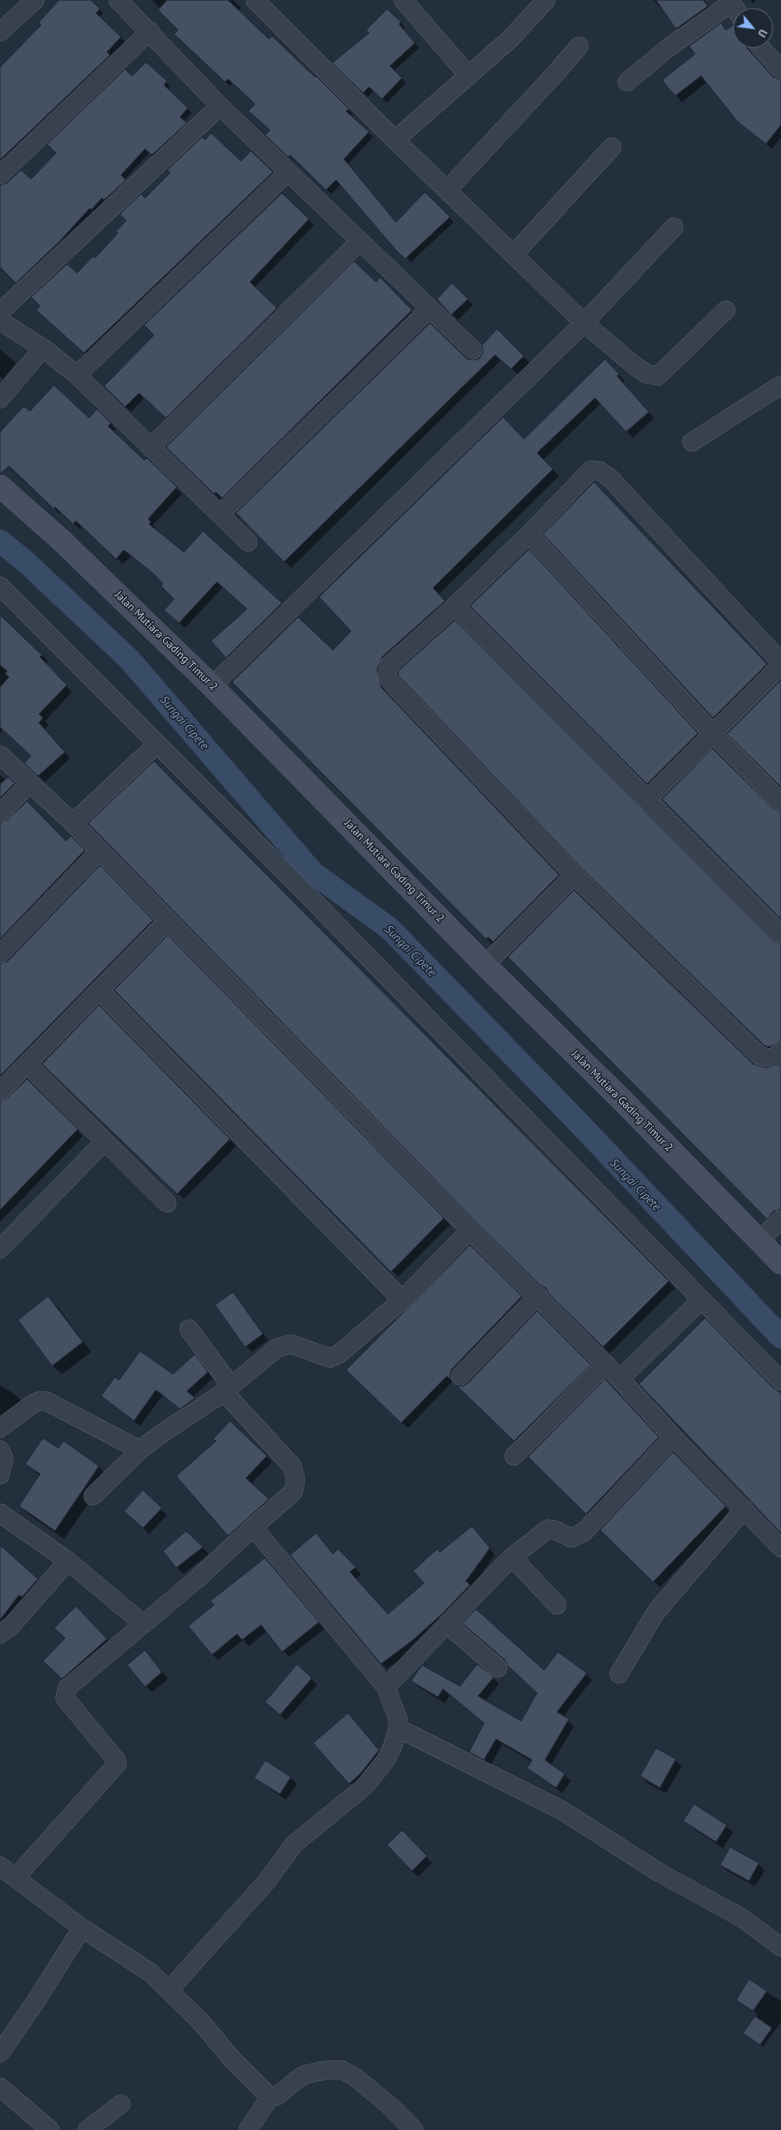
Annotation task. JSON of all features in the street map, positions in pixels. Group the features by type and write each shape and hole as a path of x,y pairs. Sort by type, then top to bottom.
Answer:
{"street":[{"path":"0,32 35,0"},
{"path":"118,0 150,31 220,106 473,350"},
{"path":"255,0 395,140 448,189 584,323 635,366 648,374 658,376 726,310"},
{"path":"403,0 469,76"},
{"path":"395,140 510,39 545,0"},
{"path":"627,82 668,48 730,1"},
{"path":"0,175 150,31"},
{"path":"448,189 555,74 579,46"},
{"path":"761,48 781,70"},
{"path":"0,312 220,106"},
{"path":"514,254 612,147"},
{"path":"77,375 288,172"},
{"path":"212,686 584,323 674,227"},
{"path":"151,447 360,241"},
{"path":"220,514 429,309"},
{"path":"0,321 43,348 77,375 248,542"},
{"path":"0,400 43,348"},
{"path":"692,442 781,385"},
{"path":"646,800 781,664 610,478 600,471 591,470 529,534 455,606 389,665 387,673 389,680 574,875 760,1056 768,1058 775,1057 781,1051"},
{"name":"Jalan Mutiara Gading Timur 2","path":"0,486 61,540 212,686 485,965 622,1100 781,1263"},
{"path":"529,534 713,734 781,802"},
{"path":"0,586 437,1027 781,1381"},
{"path":"455,606 646,800 781,934"},
{"path":"73,823 156,745"},
{"path":"0,755 73,823 470,1230 538,1295 606,1364 673,1438 781,1548"},
{"path":"0,813 30,783"},
{"path":"0,954 99,851"},
{"path":"485,965 574,875"},
{"path":"0,1090 168,920"},
{"path":"99,990 402,1300"},
{"path":"26,1064 167,1203"},
{"path":"0,1249 104,1141"},
{"path":"759,1241 781,1219"},
{"path":"93,1496 140,1450 227,1389 277,1348 286,1344 298,1345 330,1358 339,1354 402,1300 470,1230"},
{"path":"460,1376 538,1295"},
{"path":"620,1379 701,1300"},
{"path":"16,1877 116,1764 116,1760 65,1698 67,1688 142,1623 197,1579 292,1492 295,1484 295,1476 292,1466 227,1389 189,1329"},
{"path":"514,1456 606,1364"},
{"path":"0,1428 31,1405 38,1401 46,1401 140,1450"},
{"path":"386,1687 512,1557 548,1529 555,1530 571,1538 584,1532 673,1438"},
{"path":"0,1450 4,1458 0,1475"},
{"path":"619,1674 656,1612 744,1509"},
{"path":"0,1513 68,1561 142,1623"},
{"path":"168,1990 266,1881 294,1844 364,1787 392,1748 398,1728 398,1719 386,1687 253,1527"},
{"path":"512,1557 557,1605"},
{"path":"0,1634 11,1626 68,1561"},
{"path":"447,1624 498,1668"},
{"path":"398,1728 563,1811 660,1873 742,1918 781,1947"},
{"path":"0,1866 82,1928 151,1973 200,2022 233,2060 270,2097"},
{"path":"0,2053 34,2004 82,1928"},
{"path":"248,2130 270,2097 277,2096 298,2078 307,2074 327,2070 342,2070 355,2077 389,2105 414,2130"},
{"path":"0,2086 50,2130"},
{"path":"87,2130 121,2104"}],"building":[{"path":"59,0 91,0 100,9 96,13 121,37 107,52 110,55 0,160 0,67 41,25 38,23"},
{"path":"167,0 228,0 269,39 272,36 315,77 316,76 349,109 346,111 369,132 344,159 396,222 425,192 450,217 405,259 336,180 326,190 290,155 288,157 265,135 270,130 248,111 255,104 228,79 225,82 174,34 178,30 158,10"},
{"path":"656,0 703,0 708,6 676,29"},
{"path":"387,9 401,22 399,24 415,43 390,66 402,78 382,99 369,87 363,93 332,63 369,33 366,30"},
{"path":"721,23 726,30 733,25 733,48 747,48 773,77 781,80 781,125 766,144 738,122 701,76 675,96 662,80 695,54 689,46"},
{"path":"146,62 167,81 164,85 188,108 180,117 187,123 152,155 145,149 121,175 126,180 104,200 102,198 91,210 90,208 59,242 16,283 0,267 0,185 7,183 21,170 31,179 56,153 47,144 125,69 132,76"},
{"path":"211,133 241,161 251,151 273,172 84,353 36,310 40,306 31,297 67,264 77,273 93,256 95,258 118,233 116,231 126,221 120,214 141,194 145,198 170,173 167,170 202,137 205,140"},
{"path":"282,193 309,219 250,282 277,308 166,418 139,393 125,407 104,386 154,335 144,325"},
{"path":"354,261 376,282 380,277 412,310 222,498 216,492 214,494 166,447"},
{"path":"452,283 468,299 451,315 437,299"},
{"path":"430,323 467,359 476,360 480,358 483,352 482,345 497,329 524,356 511,369 495,355 284,562 236,513"},
{"path":"605,359 619,374 617,376 649,412 626,432 595,398 537,453 553,469 433,588 445,601 382,657 377,670 381,687 559,875 493,942 488,937 486,939 232,682 298,617 333,650 351,631 319,597 503,417 524,439"},
{"path":"54,385 89,418 97,409 111,423 108,426 144,460 147,458 177,487 148,519 151,522 149,524 184,552 203,531 282,603 226,658 211,641 247,609 217,582 179,623 164,610 174,599 161,586 163,584 155,575 124,550 116,559 76,521 73,524 55,507 54,509 9,466 0,474 0,432 24,406 30,411"},
{"path":"594,482 767,664 713,718 543,534"},
{"path":"529,549 698,733 647,784 470,606"},
{"path":"0,615 42,655 40,657 67,685 39,714 43,718 39,723 65,752 38,776 24,763 31,756 0,727 0,687 9,677 5,674 7,671 0,665"},
{"path":"455,620 774,941 781,944 781,1041 770,1047 765,1046 581,868 398,675 398,671"},
{"path":"781,680 781,787 727,734"},
{"path":"712,748 774,809 781,812 781,919 662,799"},
{"path":"154,761 669,1281 603,1347 548,1293 546,1288 540,1285 477,1223 88,823"},
{"path":"8,777 15,783 0,798 0,784"},
{"path":"27,801 66,841 71,836 85,850 0,939 0,823 7,820"},
{"path":"100,865 153,920 0,1076 0,964 8,961"},
{"path":"574,890 753,1064 766,1068 781,1065 781,1209 774,1211 767,1219 508,957"},
{"path":"168,935 444,1218 391,1272 114,990"},
{"path":"99,1005 230,1139 177,1194 42,1064"},
{"path":"27,1079 78,1129 0,1210 0,1101 7,1098"},
{"path":"470,1245 522,1296 452,1369 450,1379 447,1376 401,1423 346,1370"},
{"path":"233,1292 263,1334 245,1347 215,1305"},
{"path":"48,1296 83,1342 52,1366 18,1320"},
{"path":"537,1311 591,1365 514,1441 457,1386 463,1386 468,1383"},
{"path":"705,1318 773,1388 781,1393 781,1533 639,1384"},
{"path":"140,1351 173,1374 195,1354 208,1372 187,1391 195,1398 180,1409 156,1390 134,1421 101,1396 115,1377 119,1380"},
{"path":"605,1379 659,1437 586,1514 528,1457"},
{"path":"230,1421 267,1456 246,1478 269,1499 228,1536 176,1476 216,1441 213,1439"},
{"path":"43,1438 58,1448 64,1441 99,1466 55,1531 19,1506 40,1474 25,1464"},
{"path":"673,1452 726,1506 653,1582 600,1530"},
{"path":"143,1490 162,1508 143,1528 124,1511"},
{"path":"472,1526 490,1548 466,1581 470,1585 442,1614 413,1640 381,1664 290,1555 316,1533 333,1554 338,1549 356,1567 350,1572 388,1614 424,1583 413,1571 437,1549 440,1552"},
{"path":"186,1531 203,1547 176,1568 163,1551"},
{"path":"0,1545 38,1579 22,1597 19,1595 0,1620"},
{"path":"265,1558 319,1622 282,1652 261,1625 242,1640 237,1634 212,1655 188,1626 214,1605 210,1601"},
{"path":"76,1606 107,1639 62,1679 43,1661 65,1638 54,1628"},
{"path":"476,1609 544,1670 558,1652 587,1673 557,1712 569,1719 545,1760 565,1774 556,1788 527,1768 532,1760 496,1739 484,1760 469,1752 484,1723 443,1689 438,1697 411,1681 422,1665 460,1686 477,1664 494,1677 478,1696 521,1721 537,1693 508,1666 505,1660 462,1623"},
{"path":"145,1650 162,1672 145,1687 127,1665"},
{"path":"297,1664 312,1678 280,1715 265,1702"},
{"path":"348,1713 379,1750 361,1773 349,1784 313,1743"},
{"path":"656,1748 676,1759 660,1788 640,1776"},
{"path":"265,1760 291,1777 280,1794 254,1778"},
{"path":"694,1804 727,1825 716,1842 683,1821"},
{"path":"402,1830 427,1856 412,1871 387,1845"},
{"path":"730,1847 759,1863 749,1881 720,1865"},
{"path":"749,1979 767,1991 753,2011 736,2000"},
{"path":"755,2016 772,2028 760,2045 743,2033"}],"waterway":[{"name":"Sungai Cipete","path":"0,541 27,563 129,659 313,873 389,928 576,1120 781,1337"}]}
